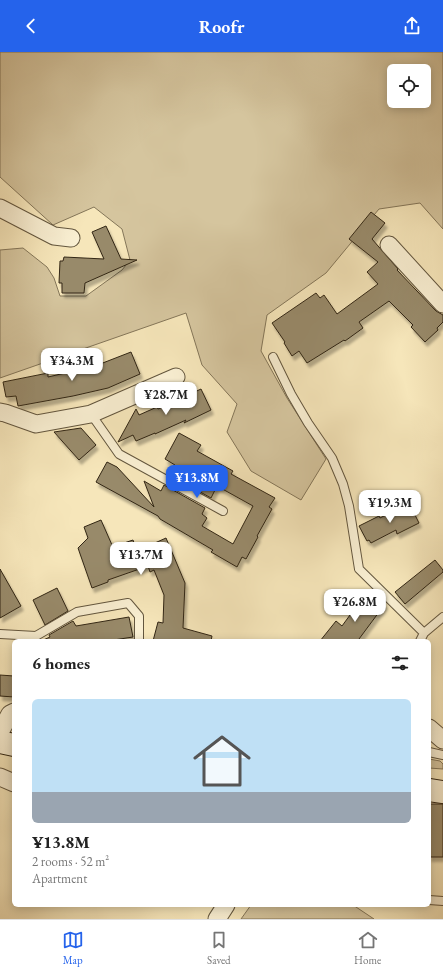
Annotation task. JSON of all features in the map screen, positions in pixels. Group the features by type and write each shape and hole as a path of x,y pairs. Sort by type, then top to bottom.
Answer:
{"street":[{"path":"0,208 54,236 71,238"},
{"path":"389,245 443,304"},
{"path":"0,412 36,424 91,414 176,377"},
{"path":"0,732 12,713"},
{"path":"431,730 443,740"},
{"path":"0,742 12,745"},
{"path":"0,777 12,782"},
{"path":"431,790 443,792"},
{"path":"217,919 225,907"}],"lane":[{"path":"273,357 291,394 308,423 332,458 349,506 359,569 422,637 443,616"},
{"path":"91,414 119,454 223,511"},
{"path":"0,634 36,636 77,612 128,603 139,616 139,639"},
{"path":"431,752 443,755"},
{"path":"431,900 443,901"}],"shaded area":[{"path":"0,52 443,52 443,229 420,203 379,209 326,273 267,315 261,351 287,398 326,459 301,500 251,471 227,432 237,404 202,365 186,313 0,378 0,250 23,248 47,267 54,278 60,296 86,296 122,270 130,260 122,229 94,207 53,225 0,177"},
{"path":"431,759 440,761 443,764 443,769 431,768"},
{"path":"250,907 356,907 374,919 241,919"}],"building":[{"path":"371,212 385,223 372,239 398,269 397,270 436,311 443,315 443,322 437,328 438,330 425,342 411,327 413,325 389,301 359,322 363,328 345,341 344,340 307,363 299,351 292,356 284,343 285,342 272,323 316,293 320,298 324,295 337,314 378,284 367,272 378,262 349,239"},
{"path":"106,226 121,259 137,260 85,283 84,293 62,293 62,283 59,283 60,261 63,261 64,257 104,259 92,232"},
{"path":"131,352 140,374 108,388 18,406 16,396 6,397 3,382 48,373 48,377 95,366"},
{"path":"201,389 211,410 184,423 186,420 136,441 133,435 118,442 136,409 139,415 157,407 158,409"},
{"path":"81,428 96,445 79,460 54,432"},
{"path":"179,433 201,445 197,451 233,471 231,474 275,498 269,507 272,509 246,559 242,557 237,567 211,552 213,550 160,519 158,516 96,482 107,462 117,467 154,507 144,481 161,491 164,485 205,508 202,514 207,518 202,526 233,544 253,506 217,486 211,498 170,475 175,465 165,459"},
{"path":"409,503 419,523 397,534 396,530 371,543 369,540 367,541 359,526 379,516 380,518"},
{"path":"101,520 112,545 114,544 115,546 133,540 137,551 166,538 185,583 183,628 212,636 211,639 154,639 158,622 163,623 164,595 154,570 150,572 148,566 108,580 108,582 92,588 78,548 88,538 84,527"},
{"path":"435,560 443,572 405,604 395,592"},
{"path":"0,569 21,606 0,618"},
{"path":"57,588 68,611 45,625 33,600"},
{"path":"372,595 385,604 359,639 322,639 336,621 342,626 358,604 362,608"},
{"path":"129,617 133,637 120,639 46,639 50,637 49,635 73,621 76,626"},
{"path":"0,675 12,676 12,697 0,696"},
{"path":"431,804 443,804 443,857 431,857"}]}
